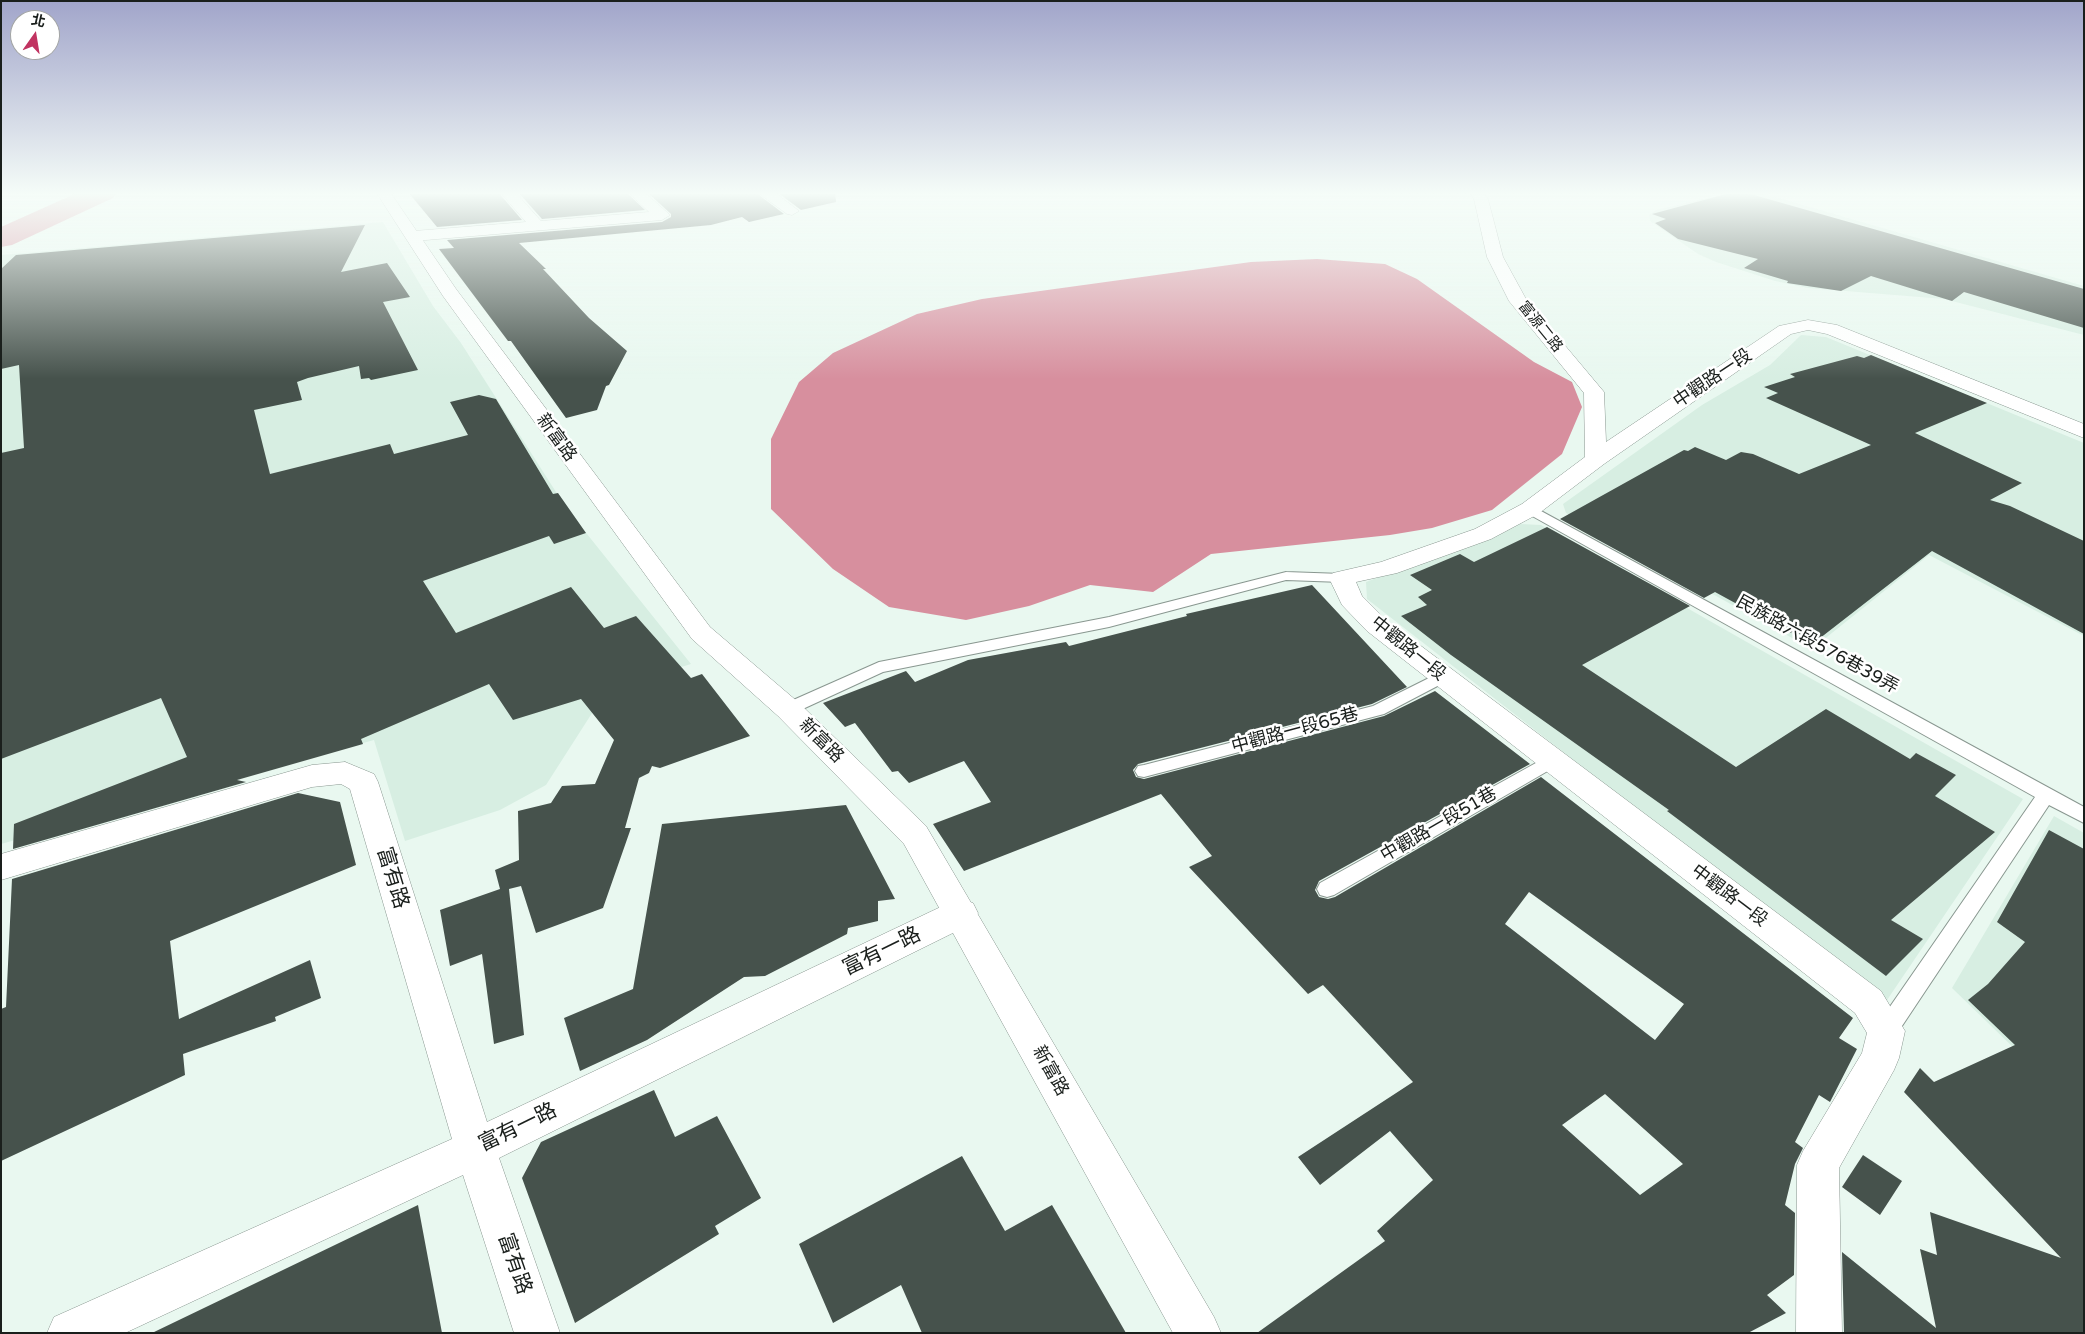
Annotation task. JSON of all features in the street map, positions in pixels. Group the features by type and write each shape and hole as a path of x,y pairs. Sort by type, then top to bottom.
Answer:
{"street":[{"name":"新富路","path":"425,254 449,292 701,633 788,709 915,835 1198,1333"},
{"name":"富源二路","path":"1494,254 1518,300 1594,392 1596,458"},
{"name":"中觀路一段","path":"1886,1031 1868,1002 1376,625 1351,599 1342,578 1388,568 1483,534 1530,509 1596,458 1786,330 1808,325 1831,330 2084,432"},
{"name":"富有路","path":"1,867 312,776 345,773 363,782 475,1149 537,1333"},
{"name":"富有一路","path":"70,1333 475,1149 961,913"},
{"path":"1819,1333 1818,1165 1880,1058 1886,1031"}],"lane":[{"name":"民族路六段576巷39弄","path":"1530,509 2084,816"},
{"path":"788,709 879,667 1109,622 1286,576 1342,578"},
{"name":"中觀路一段65巷","path":"1144,771 1378,710 1441,676"},
{"name":"中觀路一段51巷","path":"1327,889 1552,760"},
{"path":"1886,1031 2046,795"}],"shaded area":[{"path":"402,254 433,306 461,343 556,492 587,534 691,664 591,695 594,710 546,785 500,810 405,841 374,740 1,844 1,255"},
{"path":"1699,254 1974,254 2084,286 2084,335 1944,299 1808,288 1775,281 1716,262"},
{"path":"1317,259 1385,264 1417,279 1534,362 1572,382 1582,407 1562,454 1492,510 1432,528 1390,535 1211,554 1153,592 1090,585 1029,606 966,620 889,607 833,569 771,509 771,439 799,382 833,353 917,314 982,299 1251,262"},
{"path":"1801,335 1826,337 2084,443 2084,636 1929,555 1812,649 1566,513 1563,504 1702,405 1770,365"},
{"path":"1520,524 1541,525 2023,799 1885,1003 1367,599 1366,582"},
{"path":"2054,816 2084,833 2084,1116 1952,988"}],"building":[{"path":"350,254 341,272 387,263 410,297 383,302 418,370 371,380 369,378 361,379 359,366 308,378 297,382 302,400 254,410 270,474 390,444 394,454 468,435 450,402 479,395 496,399 553,494 558,493 586,533 554,544 549,536 423,581 456,633 571,587 604,628 636,616 691,678 702,674 750,736 660,768 652,766 649,773 639,778 625,828 631,828 603,908 536,933 521,886 509,889 524,1035 494,1044 482,954 450,966 440,910 500,889 495,870 519,860 518,811 551,803 562,786 595,784 614,740 581,699 513,720 489,684 361,739 363,744 237,780 246,782 13,849 14,824 187,757 161,698 1,759 1,453 24,448 19,365 1,369 1,269 16,255"},
{"path":"443,254 531,254 589,318 627,351 609,385 606,386 597,410 566,418 511,341 508,341"},
{"path":"1739,254 1962,254 2084,289 2084,328 1964,292 1952,301 1871,276 1841,291 1787,283 1788,281 1744,268 1758,259"},
{"path":"1871,355 1987,403 1915,433 2022,483 1990,500 2010,506 2084,541 2084,634 1932,551 1815,642 1794,631 1790,633 1715,592 1704,598 1560,519 1684,450 1688,451 1695,447 1726,460 1741,452 1753,454 1799,474 1871,445 1766,398 1778,393 1764,387 1795,377 1790,374 1857,356 1864,358"},
{"path":"1547,527 1690,606 1582,665 1736,767 1826,709 1910,759 1916,753 1956,775 1935,796 1995,832 1891,920 1923,939 1886,976 1667,811 1669,810 1451,655 1401,616 1427,605 1418,597 1432,590 1410,575 1460,554 1474,562"},
{"path":"1312,585 1407,687 1372,704 1138,764 1133,770 1136,777 1144,779 1384,716 1435,691 1530,764 1319,881 1315,890 1319,897 1328,899 1335,897 1541,777 1853,1018 1839,1038 1857,1049 1830,1102 1819,1095 1795,1142 1803,1148 1795,1164 1785,1205 1795,1213 1794,1275 1767,1295 1786,1313 1748,1333 1257,1333 1385,1241 1377,1231 1433,1180 1390,1131 1320,1185 1298,1157 1413,1082 1323,985 1308,994 1189,867 1212,856 1161,794 964,871 933,824 991,802 964,761 909,783 898,771 892,772 855,723 845,727 823,703 906,671 915,682 968,660 1066,642 1069,646 1187,616 1186,614","holes":["1529,892 1684,1004 1655,1040 1505,924","1605,1094 1683,1164 1640,1195 1562,1125"]},
{"path":"298,793 340,802 356,865 170,941 179,1019 310,960 321,998 275,1017 276,1021 183,1054 185,1075 1,1161 1,1009 6,1007 12,879"},
{"path":"846,805 895,899 878,901 878,921 848,928 847,934 765,976 744,977 647,1040 580,1071 564,1018 633,989 662,824"},
{"path":"2049,830 2084,849 2084,1333 1844,1333 1842,1252 1936,1328 1920,1249 1937,1255 1930,1212 2061,1258 1904,1092 1920,1068 1934,1082 2015,1045 1968,1000 1988,984 2025,942 1997,922"},
{"path":"654,1090 675,1137 717,1116 761,1198 715,1226 719,1234 575,1323 522,1178 541,1142"},
{"path":"1863,1155 1902,1181 1880,1215 1842,1187"},
{"path":"962,1156 1005,1231 1052,1205 1126,1333 922,1333 901,1285 833,1323 799,1244"},
{"path":"418,1205 442,1333 152,1333"}]}
